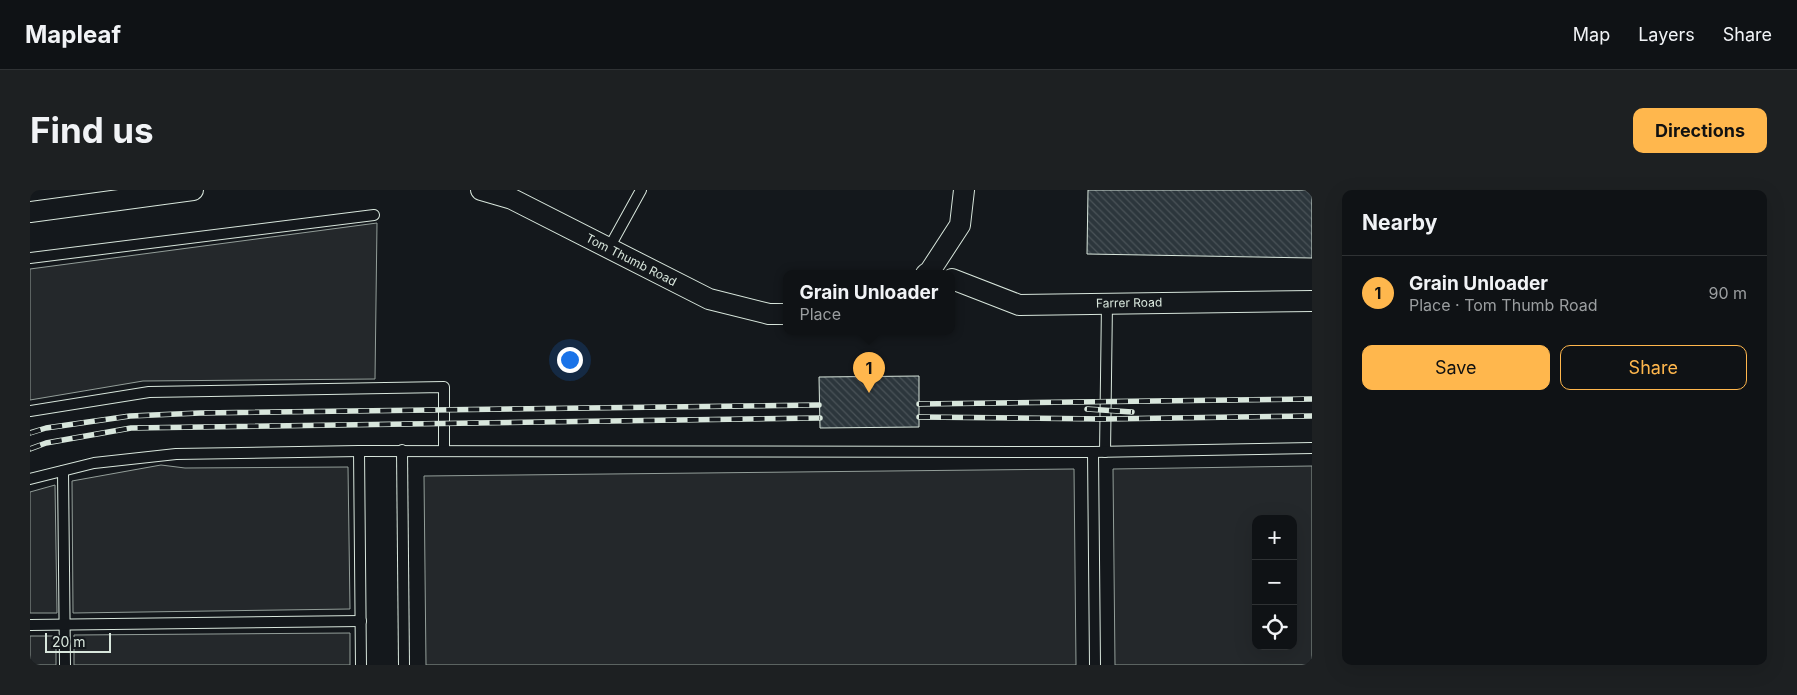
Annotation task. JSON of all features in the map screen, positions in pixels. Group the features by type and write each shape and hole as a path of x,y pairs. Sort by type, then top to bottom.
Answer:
{"street":[{"path":"30,212 193,190"},
{"name":"Tom Thumb Road","path":"481,190 512,199 710,299 769,314 783,314"},
{"path":"933,270 960,225 964,190"},
{"name":"Farrer Road","path":"955,280 1019,305 1312,302"}],"lane":[{"path":"609,248 641,190"},
{"path":"30,258 374,215"},
{"path":"1105,452 1107,303"},
{"path":"30,412 149,392 444,387 444,450"},
{"path":"30,480 94,463 176,454 359,450 1105,452 1312,448"},
{"path":"359,450 361,665"},
{"path":"402,450 404,665"},
{"path":"1093,452 1095,665"},
{"path":"63,471 65,665"},
{"path":"30,624 361,621"}],"shaded area":[{"path":"377,223 375,379 143,381 30,400 30,269"},
{"path":"161,465 185,468 348,467 350,609 73,613 72,481"},
{"path":"1312,466 1312,665 1115,665 1113,469"},
{"path":"1074,469 1076,665 426,665 424,476"},
{"path":"55,485 57,613 30,613 30,492"},
{"path":"350,633 350,665 74,665 74,635"},
{"path":"30,636 56,636 56,665 30,665"}],"building":[{"path":"1088,190 1312,190 1312,258 1087,254"},
{"path":"919,376 919,427 820,428 819,377"}],"railway":[{"path":"919,404 1312,399"},
{"path":"30,433 46,428 130,416 200,413 819,405"},
{"path":"1087,409 1132,412"},
{"path":"919,417 1105,419 1312,416"},
{"path":"30,449 46,443 131,428 820,418"}],"place":[{"name":"Grain Unloader","path":"869,393"}]}
